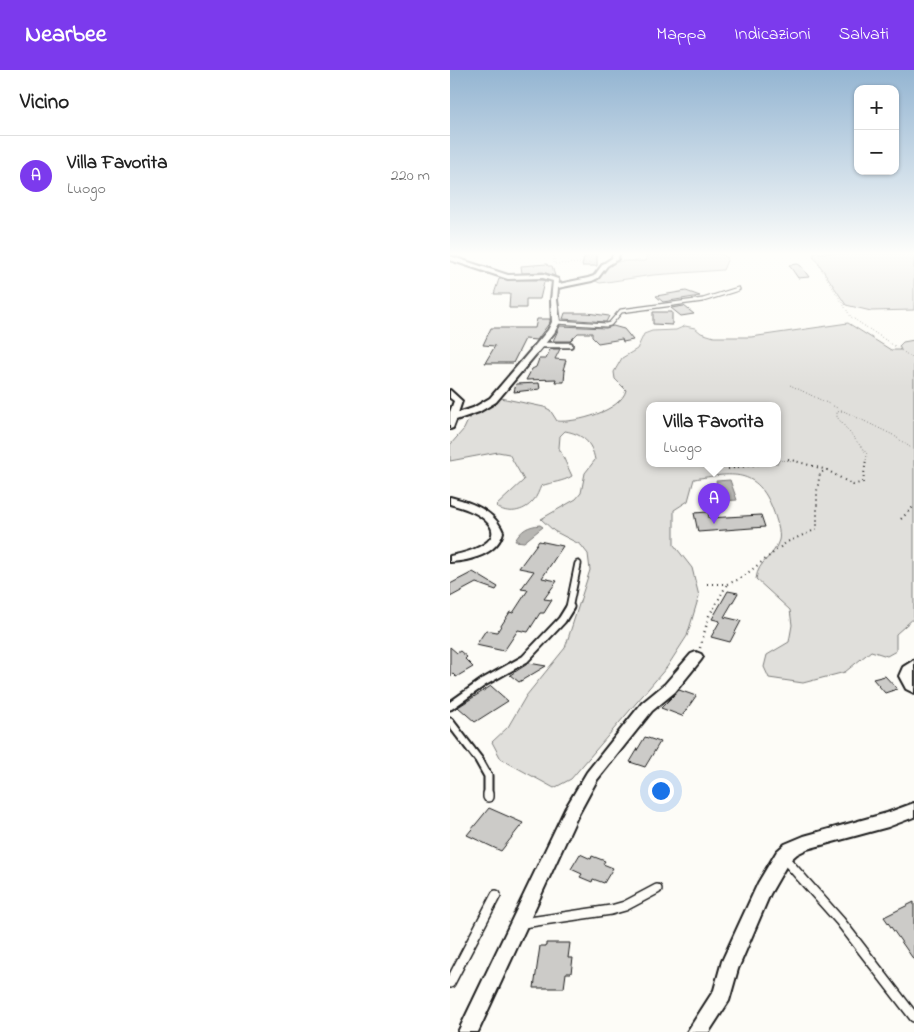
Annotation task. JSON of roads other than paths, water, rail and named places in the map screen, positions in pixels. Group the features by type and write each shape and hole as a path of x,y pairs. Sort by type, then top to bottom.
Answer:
{"street":[{"path":"452,422 492,400 539,345 556,322 554,298"},
{"path":"450,393 458,401 452,422"},
{"path":"450,500 488,517 494,522 497,532 495,538 485,549 465,558 450,559"},
{"path":"468,1032 571,814 592,776 647,707 670,688 696,656"},
{"path":"914,665 908,669 906,680 914,688"},
{"path":"697,1032 722,994 729,968 764,889 783,856 791,848 804,843 888,820 914,810"}],"lane":[{"path":"556,322 606,325 610,324 621,311 661,307 710,298"},
{"path":"539,345 570,345"},
{"path":"450,706 484,682 534,652 562,620 570,607 578,564"},
{"path":"450,722 480,760 488,776 488,797"},
{"path":"783,856 840,921 914,1017"},
{"path":"519,923 611,910 624,906 658,889"},
{"path":"450,983 496,896"}],"place":[{"name":"Villa Favorita","path":"714,524"}]}
